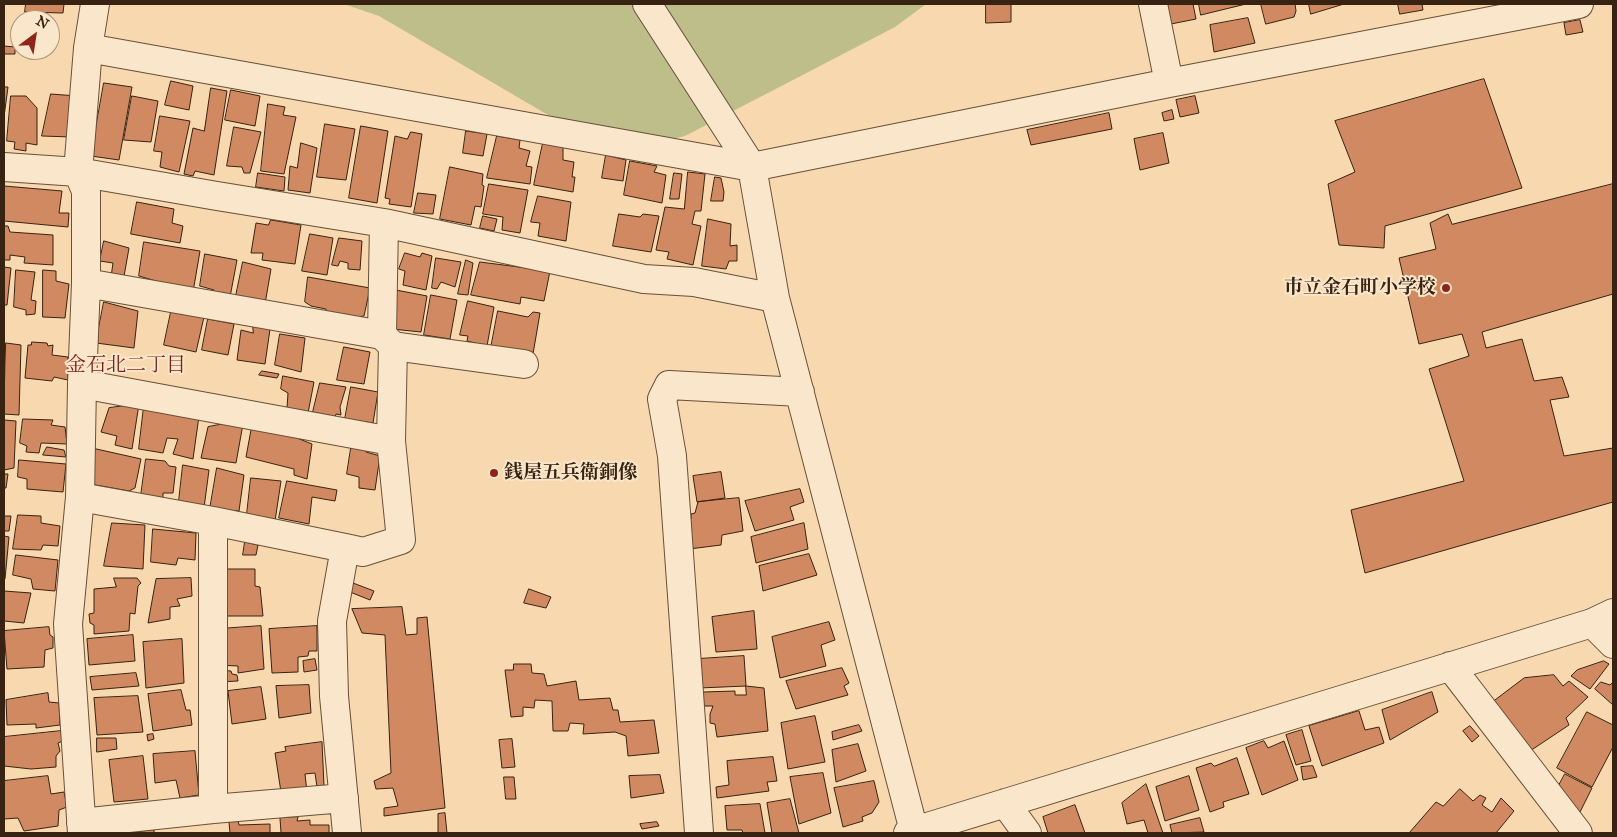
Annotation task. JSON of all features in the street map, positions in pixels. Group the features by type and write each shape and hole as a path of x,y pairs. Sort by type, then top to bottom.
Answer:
{"street":[{"path":"96,4 88,48 78,172 86,191 86,283 80,497 68,624 82,828 213,809 344,798"},
{"path":"647,4 752,167 775,298 911,832 1602,618 1613,644"},
{"path":"1153,4 1169,83"},
{"path":"88,48 752,167 1169,83 1579,4"},
{"path":"4,167 78,172 384,223 644,279 694,282 775,298"},
{"path":"80,497 363,552 401,540 391,441 384,223"},
{"path":"86,283 524,364"},
{"path":"82,384 391,441"},
{"path":"699,833 672,456 662,399 668,386 800,392"},
{"path":"213,522 213,809"},
{"path":"345,548 332,621 334,696 346,833"},
{"path":"1450,666 1578,833"},
{"path":"1005,803 1027,833"}],"green space":[{"path":"344,4 926,4 895,27 685,136 613,153 379,16"}],"building":[{"path":"26,4 64,4 63,13 60,13 60,10 25,10"},
{"path":"986,4 1011,4 1011,22 986,23"},
{"path":"1167,4 1193,4 1196,19 1171,24"},
{"path":"1199,4 1246,4 1201,15"},
{"path":"1261,4 1295,4 1296,11 1294,17 1266,24"},
{"path":"1309,4 1344,4 1311,14"},
{"path":"1398,4 1422,4 1423,10 1400,14"},
{"path":"1248,18 1255,43 1214,52 1210,25"},
{"path":"1580,20 1583,32 1566,35 1564,23"},
{"path":"4,46 10,47 10,54 4,54"},
{"path":"1484,79 1522,188 1385,226 1384,248 1339,245 1328,184 1355,172 1335,121"},
{"path":"171,81 193,86 189,110 165,105"},
{"path":"104,83 132,87 119,160 91,156"},
{"path":"4,87 8,87 4,117"},
{"path":"211,88 227,91 214,175 195,171 193,176 184,174 193,128 204,131"},
{"path":"231,90 260,96 255,126 225,120"},
{"path":"51,94 77,96 72,137 42,136"},
{"path":"11,96 26,96 37,108 37,145 26,143 26,151 14,149 15,142 7,141"},
{"path":"132,96 158,101 151,142 124,140"},
{"path":"1195,96 1199,113 1180,117 1176,100"},
{"path":"268,104 285,107 283,115 296,117 284,174 261,171"},
{"path":"1172,110 1174,119 1164,121 1162,113"},
{"path":"1109,113 1112,129 1031,145 1027,130"},
{"path":"160,116 190,121 179,172 160,167 162,152 154,151"},
{"path":"325,124 355,129 346,180 317,177"},
{"path":"361,126 388,131 377,203 349,198"},
{"path":"234,127 261,132 250,173 244,173 242,167 227,166"},
{"path":"466,131 487,134 483,156 463,153"},
{"path":"411,132 422,134 411,207 389,204 390,199 385,198 395,136 407,139"},
{"path":"1163,133 1169,163 1140,170 1134,139"},
{"path":"497,136 520,140 519,148 530,151 526,166 532,167 530,184 487,178"},
{"path":"301,143 317,148 310,193 288,190 290,166 297,168"},
{"path":"543,143 563,147 563,160 574,162 573,192 534,185"},
{"path":"606,155 626,160 623,181 602,178"},
{"path":"630,161 657,166 654,172 666,175 662,203 624,195"},
{"path":"450,167 483,174 482,185 484,186 481,207 475,206 471,225 440,219"},
{"path":"688,172 705,174 701,211 695,211 692,224 701,226 693,265 667,259 669,252 656,250 665,207 684,209"},
{"path":"258,173 285,177 284,191 256,187"},
{"path":"674,173 682,174 679,199 670,199"},
{"path":"715,177 721,178 724,192 723,201 711,201"},
{"path":"489,184 528,190 520,233 502,230 503,217 483,214"},
{"path":"1613,184 1613,294 1482,332 1486,348 1522,339 1534,381 1562,377 1569,397 1550,400 1564,456 1613,448 1613,502 1365,573 1351,510 1464,481 1429,369 1469,356 1462,334 1419,344 1399,258 1436,249 1430,223 1448,214 1452,224"},
{"path":"4,186 62,191 59,213 69,213 68,227 4,221"},
{"path":"418,193 436,195 433,214 414,213"},
{"path":"538,196 571,202 566,241 538,236 540,223 531,222"},
{"path":"137,202 174,209 172,223 183,226 180,243 131,234"},
{"path":"619,214 640,217 643,214 659,216 651,252 613,246"},
{"path":"483,216 497,219 494,231 480,228"},
{"path":"708,219 731,224 730,246 737,245 737,261 729,261 726,269 702,266"},
{"path":"271,220 301,225 295,264 262,260 263,253 251,253 256,223 268,225"},
{"path":"4,226 8,226 10,232 53,235 53,265 24,263 25,257 10,255 10,260 4,260"},
{"path":"310,234 333,238 327,275 302,271"},
{"path":"339,238 362,241 360,270 348,269 348,263 340,261 338,266 332,265"},
{"path":"104,241 129,248 123,282 111,277 113,263 100,261"},
{"path":"144,242 200,251 193,292 139,276"},
{"path":"405,253 420,257 422,253 432,256 426,290 403,285 405,271 399,269"},
{"path":"205,254 237,260 230,297 214,295 214,290 200,286"},
{"path":"436,258 461,262 455,287 441,282 437,289 432,288"},
{"path":"466,260 473,263 468,295 458,294"},
{"path":"243,262 271,269 265,304 236,296"},
{"path":"480,262 550,271 544,301 521,297 520,304 471,295"},
{"path":"4,267 11,268 7,305 4,305"},
{"path":"16,270 35,272 31,300 36,301 35,314 26,315 26,310 14,307"},
{"path":"43,270 56,271 56,281 69,284 65,318 43,317"},
{"path":"308,277 370,288 364,316 358,317 357,321 327,315 326,309 311,306 305,302"},
{"path":"396,290 427,296 421,332 392,329"},
{"path":"431,295 457,300 450,339 424,335"},
{"path":"468,301 494,307 487,346 467,341 468,336 460,335"},
{"path":"104,302 138,311 134,348 96,343"},
{"path":"498,311 528,317 533,312 540,313 533,354 491,348"},
{"path":"171,312 204,317 196,352 164,345"},
{"path":"208,319 234,324 228,355 202,350"},
{"path":"253,326 270,329 265,364 237,360 241,330 253,333"},
{"path":"280,334 305,338 301,372 275,365"},
{"path":"32,342 47,343 48,346 53,345 52,355 68,357 68,380 54,377 52,381 25,378 28,345 31,345"},
{"path":"6,343 21,345 19,415 4,414"},
{"path":"344,347 370,352 364,384 337,380"},
{"path":"262,371 279,374 277,378 259,375"},
{"path":"283,376 314,382 308,413 287,408 288,393 281,389"},
{"path":"320,383 346,387 340,407 341,415 336,414 335,417 313,412"},
{"path":"351,387 378,392 373,423 345,419"},
{"path":"139,404 132,449 115,445 117,436 101,432 109,408"},
{"path":"144,406 199,416 193,459 173,454 178,439 167,438 163,453 139,449"},
{"path":"23,419 53,420 51,425 65,427 67,444 41,443 39,453 26,452 27,446 20,443"},
{"path":"4,420 16,421 14,468 4,470"},
{"path":"233,422 243,424 236,463 201,458 208,427"},
{"path":"257,426 298,434 297,438 312,444 307,479 294,475 294,469 246,457 251,430"},
{"path":"352,442 364,445 366,452 380,456 375,490 359,488 359,477 347,474"},
{"path":"47,447 64,450 66,457 43,455"},
{"path":"92,448 141,459 135,488 129,491 90,484"},
{"path":"146,459 165,461 169,466 176,467 173,493 163,493 163,498 141,496"},
{"path":"19,460 66,464 63,492 27,489 27,479 18,477"},
{"path":"183,465 209,470 204,508 179,501"},
{"path":"217,468 244,475 239,511 210,509"},
{"path":"721,472 725,498 697,502 693,476"},
{"path":"4,474 8,474 6,488 4,488"},
{"path":"251,478 281,481 275,521 247,514"},
{"path":"287,481 337,490 335,501 312,497 309,524 279,518"},
{"path":"800,489 804,502 790,507 794,520 755,531 745,501"},
{"path":"739,498 743,531 722,535 721,545 689,549 685,519 691,519 691,514 695,513 698,502"},
{"path":"18,515 41,516 41,523 60,526 58,546 43,545 41,550 13,549"},
{"path":"4,516 11,516 9,531 4,531"},
{"path":"112,523 145,525 143,569 104,566"},
{"path":"804,523 808,549 756,563 751,537"},
{"path":"153,529 196,533 195,560 178,558 176,565 151,562"},
{"path":"4,536 9,537 5,579 4,579"},
{"path":"245,542 258,545 256,555 243,555"},
{"path":"809,554 817,575 763,591 759,566"},
{"path":"16,555 58,560 55,591 33,589 31,579 13,575"},
{"path":"222,569 255,569 255,586 260,587 263,616 222,616"},
{"path":"114,578 137,578 141,583 138,586 135,614 130,613 129,631 94,634 94,625 90,623 89,614 94,613 94,589 116,587"},
{"path":"191,578 192,596 177,599 180,606 170,607 170,619 148,623 156,579"},
{"path":"353,583 374,591 370,600 350,592"},
{"path":"529,589 551,597 546,608 524,603"},
{"path":"4,591 31,593 24,623 4,621"},
{"path":"402,607 406,635 417,634 417,618 427,617 445,808 384,816 384,808 398,806 393,788 376,789 374,781 391,773 385,635 362,633 352,609"},
{"path":"754,611 757,649 716,652 712,617"},
{"path":"829,622 835,640 821,645 826,666 780,678 772,637"},
{"path":"261,626 264,669 238,673 238,666 216,665 219,629"},
{"path":"317,626 317,651 309,651 308,656 298,657 298,672 272,673 269,629"},
{"path":"49,627 50,635 53,637 53,648 45,650 44,667 7,669 4,631"},
{"path":"133,635 135,661 89,665 87,639"},
{"path":"182,639 184,683 146,688 143,642"},
{"path":"744,656 746,686 699,688 698,659"},
{"path":"315,659 317,670 304,672 303,661"},
{"path":"1604,661 1609,664 1590,689 1571,676 1577,670"},
{"path":"514,664 531,664 532,673 544,674 547,686 576,681 579,700 610,698 613,710 618,710 620,722 654,720 659,753 628,756 626,736 615,732 583,734 584,724 570,723 568,731 553,731 552,701 535,700 534,708 523,707 523,716 511,717 505,670 513,670"},
{"path":"842,668 849,683 844,686 848,695 796,709 786,681"},
{"path":"216,670 231,671 232,674 237,675 238,681 216,682"},
{"path":"136,673 139,686 92,690 90,677"},
{"path":"1554,675 1563,686 1569,681 1588,697 1566,718 1569,725 1527,753 1487,706 1524,678"},
{"path":"1601,682 1610,685 1613,682 1613,705 1595,689"},
{"path":"309,685 311,713 279,718 276,686"},
{"path":"746,686 764,688 768,731 717,737 715,724 710,723 710,714 713,706 704,706 703,692 735,691 735,695 746,695"},
{"path":"261,687 266,719 232,724 228,691"},
{"path":"181,690 186,710 190,710 192,725 153,731 148,694"},
{"path":"1432,692 1438,712 1390,740 1382,710"},
{"path":"48,693 49,702 59,703 60,725 36,728 36,724 7,725 6,700"},
{"path":"138,696 143,732 97,735 94,698"},
{"path":"1359,711 1365,730 1379,727 1384,743 1322,766 1309,726"},
{"path":"1587,712 1613,725 1613,747 1592,787 1557,768"},
{"path":"815,716 825,762 788,769 781,723"},
{"path":"859,725 862,731 833,740 832,732"},
{"path":"1470,726 1479,736 1472,742 1463,731"},
{"path":"1302,730 1311,761 1296,765 1286,735"},
{"path":"61,731 63,741 58,743 60,751 56,756 56,767 31,769 4,766 4,737"},
{"path":"153,734 154,739 148,741 147,735"},
{"path":"97,738 116,738 117,749 97,752"},
{"path":"512,739 515,767 502,768 499,740"},
{"path":"1264,741 1268,748 1284,741 1298,780 1262,795 1246,748"},
{"path":"322,742 324,786 317,787 315,773 305,774 307,792 281,792 275,753 286,751 285,747"},
{"path":"858,744 866,771 836,782 832,750"},
{"path":"195,751 199,795 180,798 176,780 155,783 153,754"},
{"path":"143,756 148,799 114,802 109,760"},
{"path":"773,757 777,781 767,782 769,791 717,798 716,787 729,785 727,761"},
{"path":"1237,758 1249,794 1223,802 1224,807 1210,812 1196,768 1211,763 1214,766"},
{"path":"1313,766 1317,777 1303,780 1301,767"},
{"path":"823,773 831,813 799,824 790,777"},
{"path":"1565,774 1592,788 1578,816 1557,789"},
{"path":"660,775 664,793 631,798 629,776"},
{"path":"48,776 51,794 64,792 67,807 59,810 58,826 24,831 18,818 4,819 4,781"},
{"path":"1189,776 1199,810 1165,821 1156,787"},
{"path":"504,777 514,777 516,799 506,799"},
{"path":"874,781 879,802 872,813 862,817 863,821 843,827 834,788"},
{"path":"1146,784 1163,833 1148,833 1144,820 1127,824 1122,803"},
{"path":"1460,789 1473,801 1480,795 1486,798 1482,805 1492,812 1501,798 1514,811 1496,833 1409,833 1436,802 1443,806"},
{"path":"790,799 799,833 772,833 767,803"},
{"path":"760,804 765,833 743,833 742,830 727,830 725,806"},
{"path":"1075,805 1085,833 1048,833 1043,817"},
{"path":"445,813 447,833 438,833 438,814"},
{"path":"298,817 297,821 310,820 310,825 329,825 329,833 281,833 280,818"},
{"path":"1200,818 1204,832 1172,833 1170,825"},
{"path":"238,820 239,825 270,824 270,833 230,833 229,822"},
{"path":"657,822 659,826 642,829 640,824"},
{"path":"154,830 154,833 125,833"}],"place":[{"name":"市立金石町小学校","path":"1446,288"},
{"name":"銭屋五兵衛銅像","path":"494,473"}],"district":[{"name":"金石北二丁目","path":"126,366"}]}
